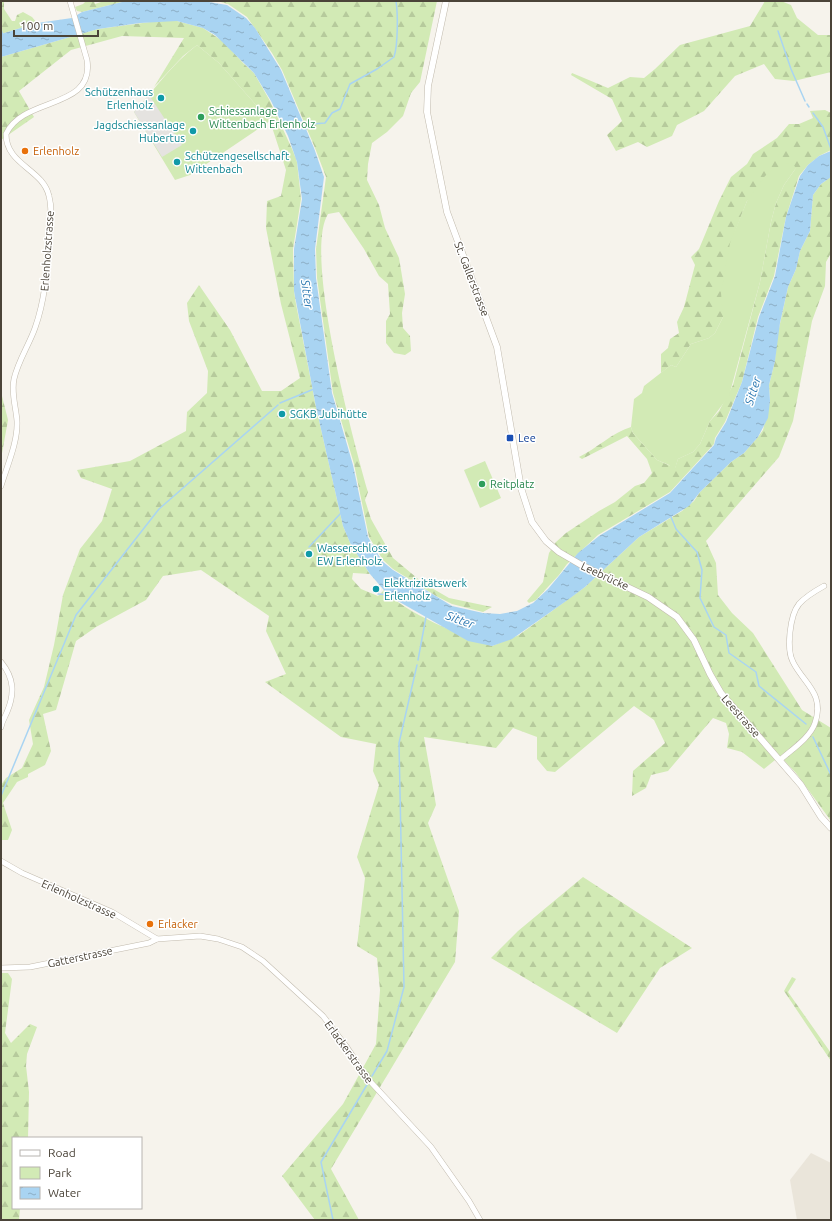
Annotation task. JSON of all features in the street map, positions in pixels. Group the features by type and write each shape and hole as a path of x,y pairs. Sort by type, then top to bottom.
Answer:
{"street":[{"name":"St. Gallerstrasse","path":"446,1 427,96 427,112 441,184 451,224 497,347 526,506 536,529 555,549"},
{"name":"Erlenholzstrasse","path":"1,486 15,440 17,422 13,391 14,378 35,328 46,289 51,216 49,196 46,187 38,177 29,172 12,153 6,134 10,126 26,114 82,88 88,70 71,3"},
{"name":"Leebrücke","path":"555,549 572,560 656,602"},
{"path":"780,760 801,742 815,724 817,711 816,699 812,687 794,663 790,655 790,640 793,617 798,605 808,595 824,586"},
{"name":"Leestrasse","path":"656,602 674,614 686,627 722,693 801,785 821,817 831,828"},
{"path":"1,662 8,671 12,680 13,694 1,727"},
{"name":"Erlenholzstrasse","path":"1,861 22,873 112,912 157,939"},
{"name":"Erlackerstrasse","path":"157,939 200,936 231,943 250,952 291,985 323,1016 342,1040 367,1078 431,1147 469,1201 480,1220"},
{"name":"Gatterstrasse","path":"1,968 30,967 149,943 157,939"}],"shaded area":[{"path":"149,95 182,145 162,157 134,112"},
{"path":"811,1153 831,1163 831,1220 797,1220 790,1180"}],"green space":[{"path":"1,1 4,1 4,9 12,21 15,21 17,15 23,12 32,17 37,23 1,34"},
{"path":"86,1 94,1 95,4 104,1 126,1 82,12 77,11 75,7"},
{"path":"217,1 437,1 420,82 411,93 403,116 387,132 372,143 368,164 367,180 379,205 385,228 399,258 405,294 402,313 403,328 410,336 411,351 405,355 394,353 386,343 386,321 390,314 388,284 379,276 364,249 339,212 328,214 322,235 322,267 326,307 333,350 352,434 368,492 365,500 371,519 393,558 423,583 449,598 492,607 483,612 452,604 436,596 393,569 383,560 369,537 354,464 333,393 317,278 316,249 326,177 282,70 272,53 247,17 228,4"},
{"path":"765,1 781,1 791,5 797,18 818,35 831,35 831,72 794,81 775,79 764,64 735,76 704,111 677,125 672,136 647,147 638,142 616,151 607,135 622,121 612,99 571,75 572,73 608,88 630,77 644,78 680,45 750,26"},
{"path":"165,20 177,21 203,28 224,42 254,73 270,101 297,162 301,199 293,249 294,291 316,407 343,526 351,545 370,574 353,573 352,579 361,589 378,596 384,590 393,599 419,615 450,630 492,646 519,635 585,587 639,537 682,511 694,501 700,492 731,462 744,453 758,437 763,430 770,401 769,385 775,361 776,342 788,287 796,269 800,251 810,231 813,195 821,184 831,177 831,253 826,262 825,286 812,321 793,421 779,457 706,541 716,563 718,595 732,613 753,633 802,710 831,728 831,821 796,773 780,756 764,769 742,752 727,748 729,734 726,723 713,718 668,771 651,775 646,788 632,796 633,771 665,743 654,720 634,706 555,772 547,771 537,759 537,737 513,728 496,748 424,737 436,805 428,823 459,911 455,962 331,1169 359,1220 315,1220 282,1176 343,1104 376,1044 380,990 377,958 357,946 365,878 357,857 379,785 373,771 376,744 341,737 265,682 286,674 266,631 269,616 201,570 163,576 146,600 96,627 76,641 56,710 43,714 51,751 45,765 28,774 28,777 17,782 3,803 12,830 8,840 1,840 1,785 6,778 22,768 33,744 29,720 44,687 54,645 63,595 80,549 102,521 112,489 81,478 77,470 130,461 186,431 187,412 207,393 208,371 189,321 187,303 199,285 230,330 262,391 281,391 300,378 281,304 266,228 267,201 281,196 286,170 270,121 219,63 197,45 183,56 154,87 184,38 122,36 71,50 19,91 34,117 1,140 1,57 98,29"},
{"name":"Schiessanlage Wittenbach Erlenholz","path":"197,45 219,63 270,121 190,175 175,180 134,112 172,68"},
{"path":"825,110 831,113 831,150 819,156 808,165 799,176 786,217 774,276 758,317 742,382 725,422 715,438 714,444 670,492 598,535 567,564 536,600 529,603 527,601 543,582 549,553 556,542 566,533 615,502 635,486 644,483 652,473 647,459 627,436 582,459 579,457 624,429 631,427 633,433 657,460 675,468 678,459 693,452 700,444 710,421 719,411 733,385 760,282 776,203 784,185 796,168 747,201 735,232 723,317 715,333 709,338 691,344 676,367 671,365 661,373 661,354 668,348 670,339 679,333 677,322 684,307 695,265 691,257 699,249 719,201 731,177 747,164 753,154 777,138 789,124 799,124 813,118 810,111"},
{"path":"791,162 796,168 784,185 776,203 760,282 729,396 710,421 700,444 693,452 678,459 675,469 671,468 669,465 657,460 633,433 631,427 634,399 642,393 644,386 671,365 676,367 691,344 709,338 715,333 723,317 721,293 730,243 747,201 765,176 774,169"},
{"path":"1,392 8,420 1,459"},
{"name":"Reitplatz","path":"485,461 501,498 480,508 464,470"},
{"path":"583,877 692,948 660,968 617,1033 491,958 518,931"},
{"path":"1,973 8,973 12,979 5,1033 11,1043 30,1024 37,1027 27,1054 26,1066 29,1092 28,1137 12,1137 12,1209 20,1209 19,1220 1,1220"},
{"path":"792,977 796,979 788,992 831,1053 831,1061 784,991"}],"water":[{"name":"Sitter","path":"126,1 203,1 227,5 246,18 255,28 281,70 314,148 324,177 315,249 316,278 332,393 353,465 368,537 382,561 393,570 452,606 483,613 500,614 517,611 533,603 548,589 578,553 599,536 670,493 714,445 716,438 726,422 742,382 759,317 775,276 786,217 800,176 808,165 819,156 831,151 831,177 821,184 813,195 810,231 800,251 796,269 788,287 780,323 775,361 769,385 770,401 768,418 758,437 744,453 731,462 700,492 689,506 639,537 585,587 512,639 492,646 468,641 389,596 370,574 351,545 343,526 316,407 294,291 294,249 302,199 297,162 288,136 271,101 254,73 215,35 203,28 177,21 140,23 98,29 1,57 1,34 37,23 72,18 82,12"}],"waterway":[{"path":"305,130 312,124 325,123 332,113 340,109 350,84 377,69 394,57 397,29 396,1"},
{"path":"1,30 3,35"},
{"path":"778,31 791,69 805,101"},
{"path":"813,113 823,127 831,149"},
{"path":"280,403 314,389"},
{"path":"1,796 76,615 159,509 278,405"},
{"path":"309,547 341,513"},
{"path":"671,517 676,529 697,552 702,570 700,598 714,627 726,635 729,653 756,672 759,686 806,724"},
{"path":"378,594 390,595"},
{"path":"418,660 426,617"},
{"path":"372,1076 387,1051 404,987 399,743 417,665"},
{"path":"813,737 831,775"},
{"path":"333,1220 321,1162 368,1083"}],"place":[{"name":"Schützenhaus Erlenholz","path":"161,98"},
{"name":"Schiessanlage Wittenbach Erlenholz","path":"201,117"},
{"name":"Jagdschiessanlage Hubertus","path":"193,131"},
{"name":"Erlenholz","path":"25,151"},
{"name":"Schützengesellschaft Wittenbach","path":"177,162"},
{"name":"SGKB Jubihütte","path":"282,414"},
{"name":"Lee","path":"510,438"},
{"name":"Reitplatz","path":"482,484"},
{"name":"Wasserschloss EW Erlenholz","path":"309,554"},
{"name":"Elektrizitätswerk Erlenholz","path":"376,589"},
{"name":"Erlacker","path":"150,924"}]}
